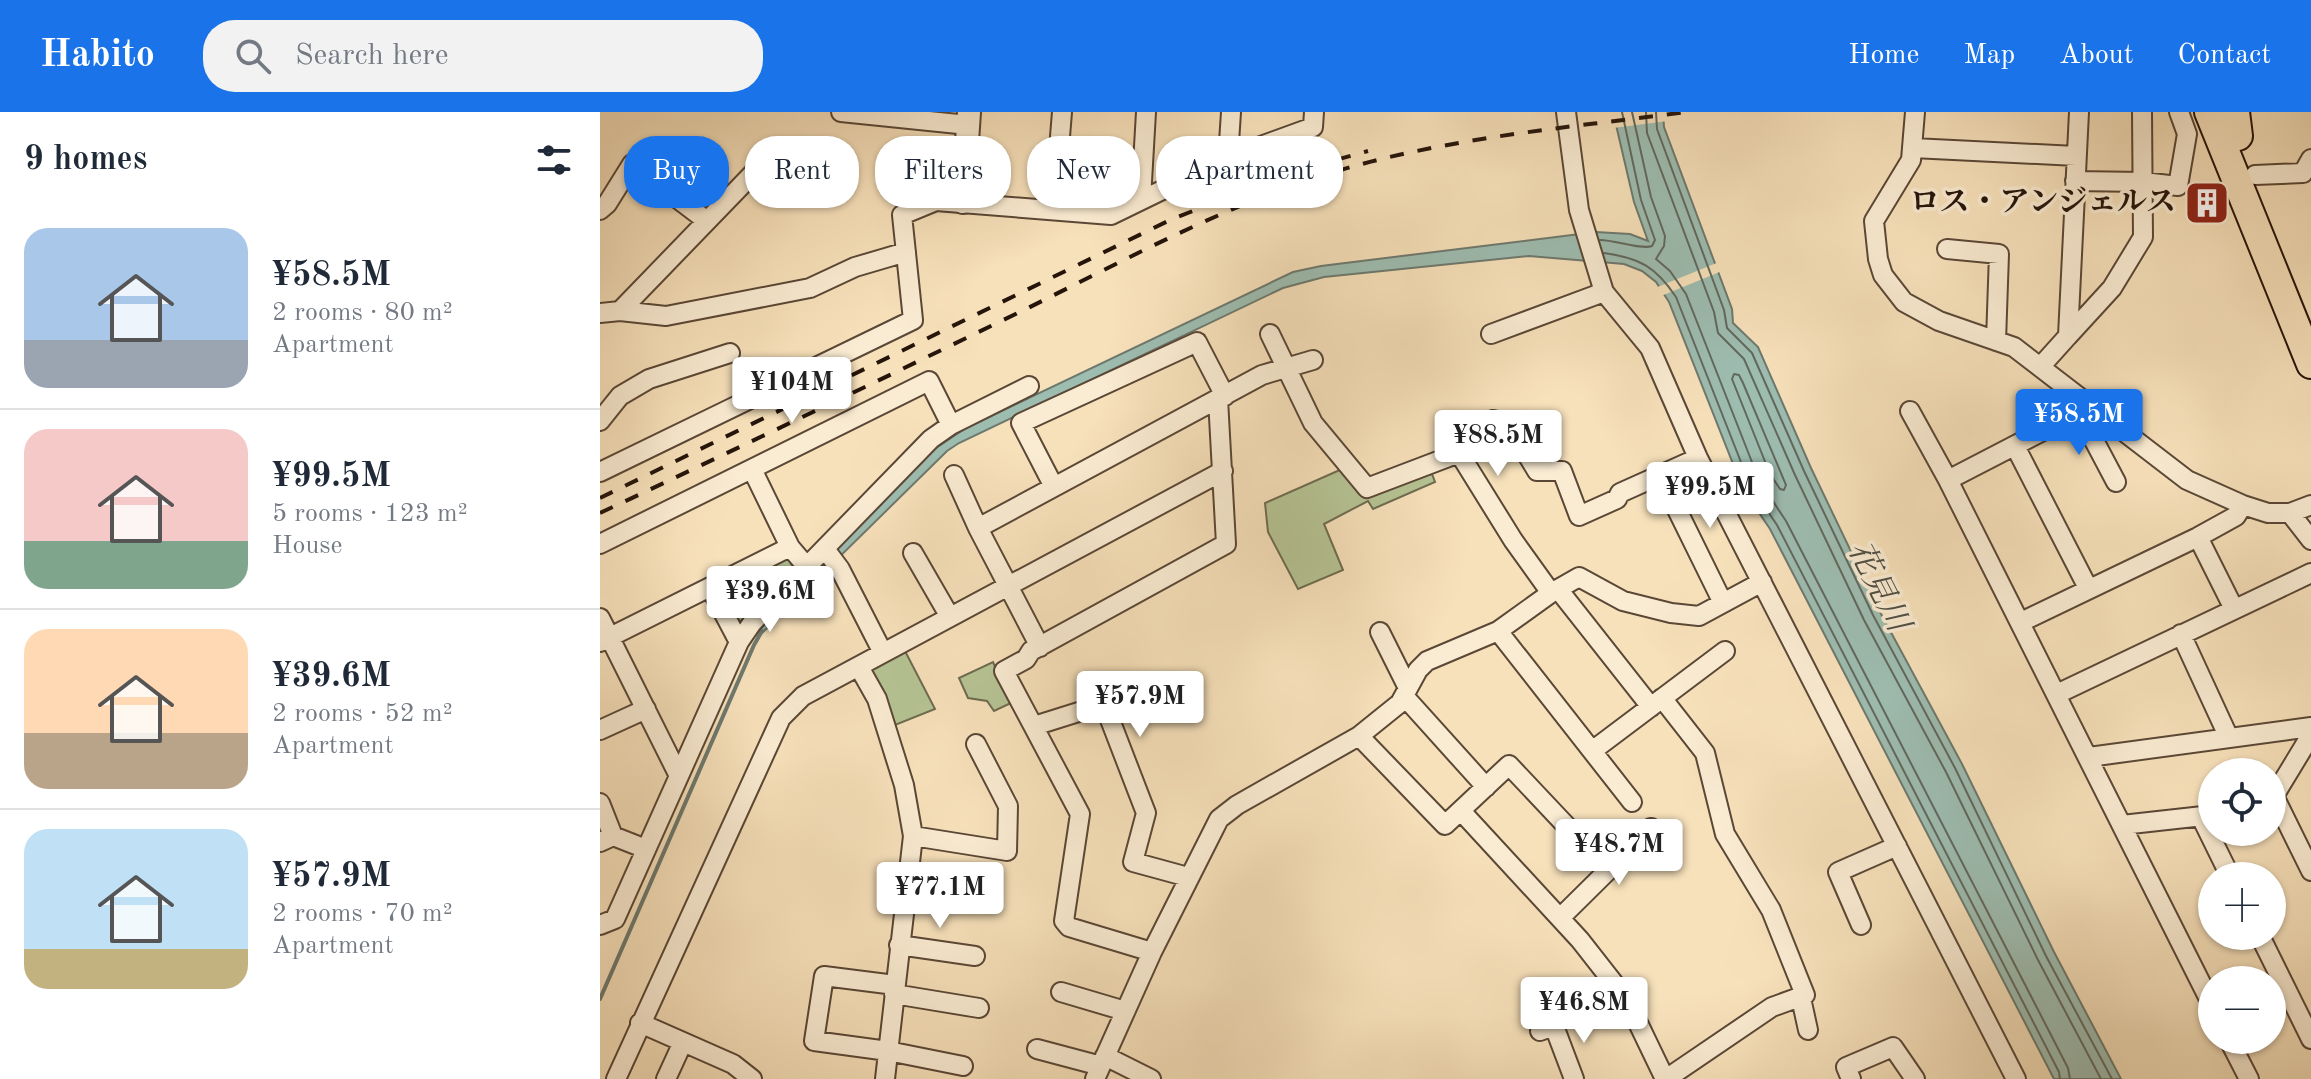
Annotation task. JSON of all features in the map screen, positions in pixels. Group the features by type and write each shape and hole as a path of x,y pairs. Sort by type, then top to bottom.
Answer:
{"highway":[{"path":"2202,112 2231,126 2311,364"},
{"path":"2209,112 2231,126 2255,175 2311,315"}],"street":[{"path":"841,112 969,118"},
{"path":"1054,210 1062,112"},
{"path":"1141,199 1146,112"},
{"path":"1229,136 1231,112"},
{"path":"1288,136 1313,127 1314,112"},
{"path":"1566,112 1579,210 1604,292 1650,348 1698,458 2016,1079"},
{"path":"1915,112 1911,160 1874,221 1883,275 1904,302 1921,313 2014,347 2041,366 2085,409 2187,480 2268,513 2290,513 2311,505"},
{"path":"2068,336 2079,112"},
{"path":"2041,366 2112,288 2143,237 2142,112"},
{"path":"2075,181 2178,186 2187,134 2179,112"},
{"path":"1913,148 2076,156"},
{"path":"2255,175 2303,173 2311,159"},
{"path":"600,210 632,164 707,221"},
{"path":"620,311 745,182"},
{"path":"1011,206 1111,215 1156,192"},
{"path":"600,472 913,320 902,215 919,208"},
{"path":"1947,249 1999,254 1996,341"},
{"path":"600,313 620,311 666,316 810,288 855,267 906,252"},
{"path":"1491,334 1604,292"},
{"path":"1270,334 1313,423 1367,488 1467,449 1493,420 1508,423 1537,471 1562,471 1579,516 1617,499 1620,493 1698,458"},
{"path":"1054,487 1021,423 1197,342 1222,397 1226,544 1031,651 1026,659 1004,671 1080,814 1064,921 1069,927 1152,952"},
{"path":"600,421 620,396 649,379 730,353"},
{"path":"978,528 1262,375 1313,360"},
{"path":"600,544 929,381 951,425"},
{"path":"600,925 615,919 739,642 752,623 827,551 931,439 951,425 1029,386"},
{"path":"1948,480 2085,409"},
{"path":"2085,409 2116,482"},
{"path":"1910,411 2021,622 2198,977"},
{"path":"2015,446 2088,588"},
{"path":"1459,453 1513,540 1554,591 1705,753 1725,834 1771,910 1805,995 1772,1007 1665,1079 1627,1000 1560,918 1461,811"},
{"path":"752,469 790,547 807,567"},
{"path":"616,1079 781,718 803,696 1223,471"},
{"path":"954,475 1040,647"},
{"path":"1660,475 1723,603"},
{"path":"2021,622 2198,537 2236,516 2243,505"},
{"path":"2290,513 2311,540"},
{"path":"2198,537 2234,609"},
{"path":"605,640 790,547"},
{"path":"827,551 840,569 883,653"},
{"path":"913,553 950,617"},
{"path":"2057,694 2311,573"},
{"path":"1101,1067 1152,952 1219,819 1237,805 1359,736 1400,703 1418,670 1427,661 1498,631 1579,577 1623,601 1699,616 1762,582"},
{"path":"710,587 739,642"},
{"path":"600,618 605,640 646,709 678,774"},
{"path":"1498,631 1632,802"},
{"path":"1380,632 1406,692 1486,787"},
{"path":"2181,634 2229,738"},
{"path":"1592,751 1725,651"},
{"path":"859,667 881,713 904,785 913,836 885,1079"},
{"path":"1034,726 1104,704 1146,813 1133,862 1188,877"},
{"path":"600,730 646,709"},
{"path":"2089,757 2311,727"},
{"path":"2286,776 2311,735"},
{"path":"1359,736 1445,825 1509,765 1607,869"},
{"path":"913,836 1007,851 1008,806 976,744"},
{"path":"600,803 607,839 646,849"},
{"path":"2122,825 2198,817"},
{"path":"2286,822 2311,871"},
{"path":"1560,918 1651,828"},
{"path":"1861,925 1838,872 1897,846"},
{"path":"899,945 975,956"},
{"path":"2267,950 2311,1039"},
{"path":"963,1066 814,1041 824,976 979,1008"},
{"path":"1061,992 1125,1011"},
{"path":"1801,998 1808,1030"},
{"path":"640,1023 726,1061 752,1079"},
{"path":"1540,1031 1554,1026 1574,1079"},
{"path":"666,1079 683,1042"},
{"path":"1851,1079 1846,1067 1893,1047 1915,1079"},
{"path":"1037,1049 1151,1079"},
{"path":"2236,1054 2249,1079"},
{"path":"719,1079 726,1061"}],"green space":[{"path":"1342,469 1366,495 1416,475 1432,474 1435,482 1373,509 1368,501 1324,524 1343,570 1298,589 1268,532 1265,503"},
{"path":"787,558 793,566 792,571 747,621 736,627 718,591"},
{"path":"905,651 935,709 890,727 869,674 873,668"},
{"path":"993,662 1011,703 994,711 987,701 968,698 959,678"}],"water":[{"path":"1613,112 1663,112 1664,127 1732,309 1733,323 1758,347 1811,468 1880,612 1962,764 2054,952 2121,1079 2054,1079 1770,529 1743,489 1669,302 1656,282 1642,271 1624,264 1529,256 1324,277 1283,288 959,443 947,451 757,638 763,624 930,452 966,428 1293,272 1596,232 1630,234 1648,241 1634,202"}],"pier":[{"path":"1609,112 1667,112 1668,121 1613,128"},
{"path":"1719,262 1722,271 1661,296 1655,288"}],"waterway":[{"path":"600,999 762,631"}],"railway":[{"path":"600,513 920,361 1172,236 1285,188 1368,162 1458,143 1687,112"},
{"path":"600,498 1170,220 1289,173 1368,151"}],"place":[{"name":"ロス・アンジェルス","path":"2207,203"}],"water label":[{"name":"花見川","path":"1877,587"}]}
